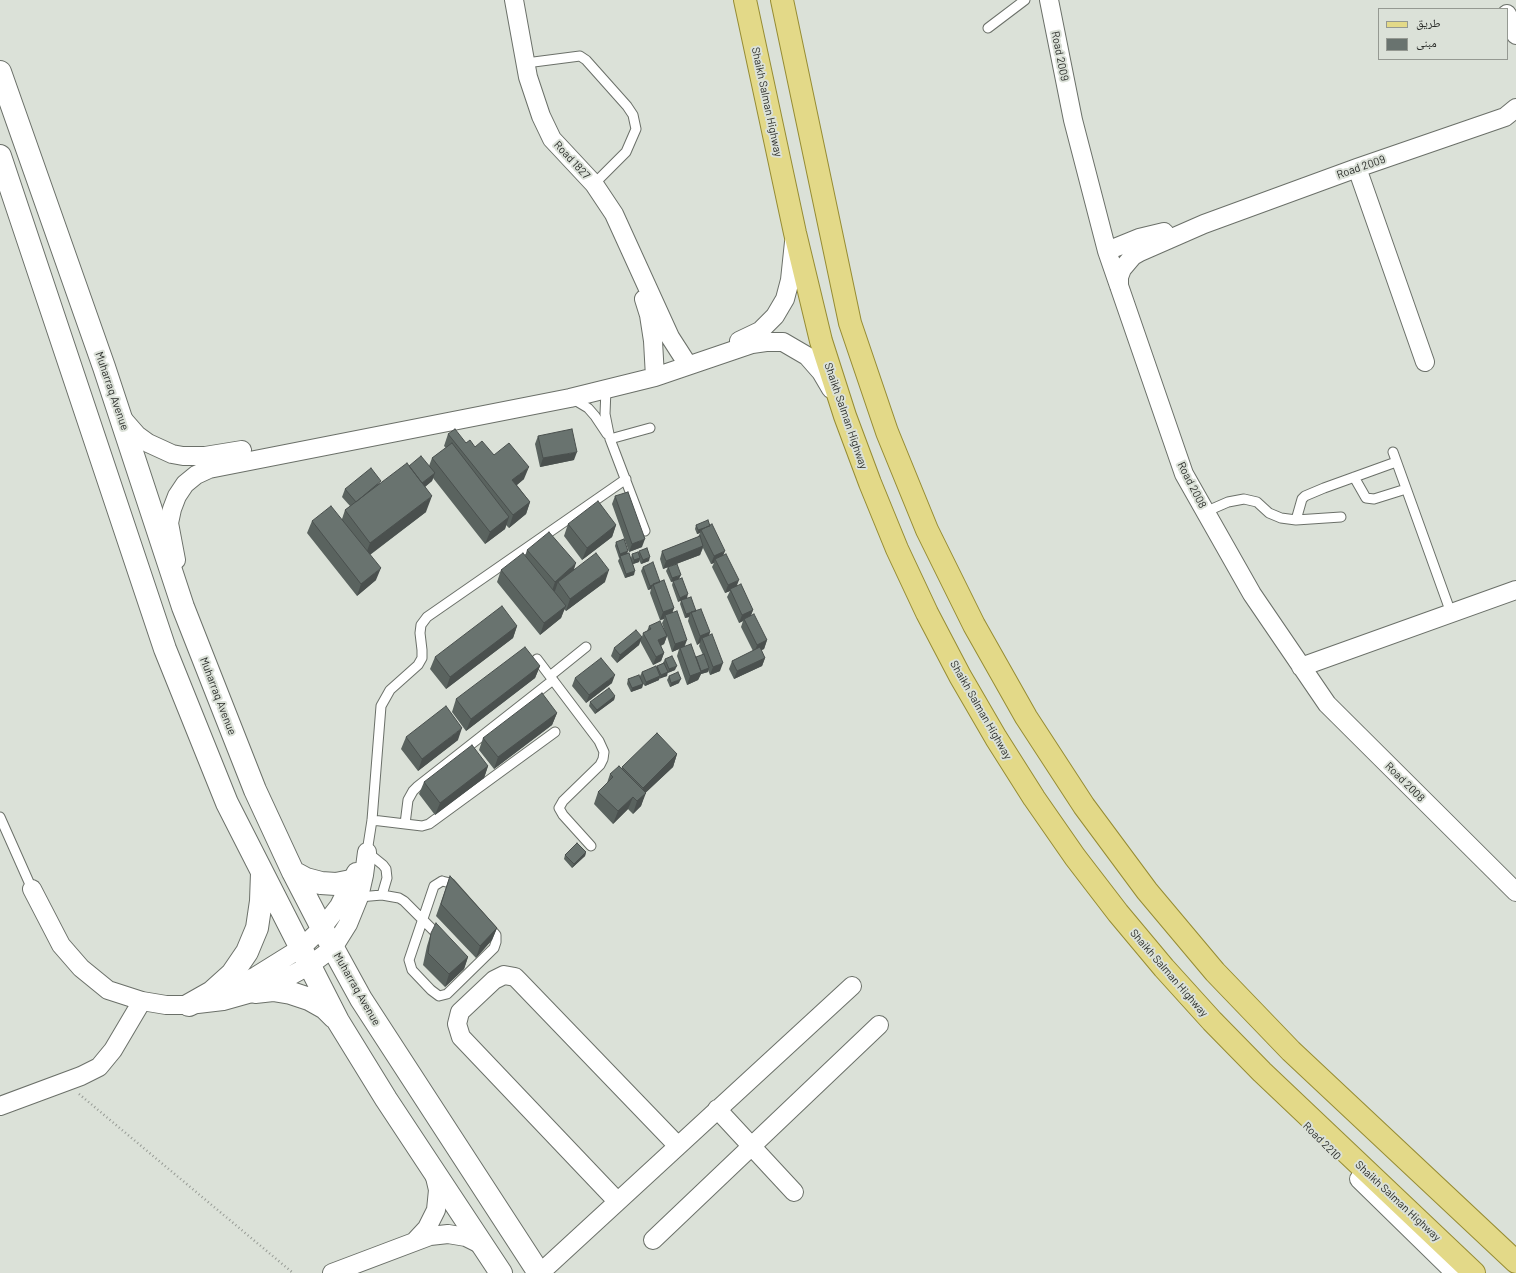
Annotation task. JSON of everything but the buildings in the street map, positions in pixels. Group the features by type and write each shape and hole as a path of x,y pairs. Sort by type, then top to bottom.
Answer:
{"main road":[{"name":"Shaikh Salman Highway","path":"745,0 795,233 821,342 845,416 897,549 927,613 960,676 996,738 1034,798 1075,857 1118,914 1164,968 1262,1072 1474,1273"},
{"path":"782,0 850,323 882,418 927,530 974,625 1026,717 1084,806 1138,879 1215,972 1291,1051 1516,1262"},
{"name":"Muharraq Avenue","path":"0,72 120,415 183,607 255,790 293,872 361,999 540,1273"},
{"path":"0,156 165,649 227,803 338,1021 386,1099 482,1245 503,1271"},
{"path":"189,1005 212,992 232,974 247,952 257,928 261,901 262,872"},
{"path":"293,872 306,879 355,889"},
{"path":"255,992 273,990 309,999 324,1008 338,1021"}],"street":[{"name":"Road 1827","path":"514,0 528,77 541,116 552,140 594,184 614,214 670,336 686,362"},
{"name":"Road 2009","path":"1049,0 1073,120 1107,251 1119,286"},
{"path":"1508,16 1515,32"},
{"name":"Road 2009","path":"1119,286 1119,277 1122,269 1133,256 1204,224 1357,168 1505,117 1516,108"},
{"path":"1357,168 1425,362"},
{"name":"Road 2009","path":"1107,251 1139,238 1204,224"},
{"path":"183,607 169,523 177,496 185,484 196,475 209,469 223,466 570,398 606,389 654,373 735,343 760,330 776,316 785,299 790,280 795,233"},
{"name":"Road 1827","path":"638,265 653,342 654,373"},
{"name":"Road 2008","path":"1119,286 1184,474 1252,594 1327,704 1516,892"},
{"path":"686,362 752,344 783,342 807,356 822,372 845,416"},
{"path":"120,415 137,435 160,450 183,456 205,456 568,392 654,373"},
{"path":"1301,667 1516,590"},
{"path":"189,1005 234,987 272,967 333,948 348,924 355,889 367,852"},
{"path":"32,889 60,945 81,968 108,990 142,1001 166,1005 189,1005 223,1000 255,992 281,981 305,957 322,928 339,906 355,889"},
{"path":"617,1201 461,1037 458,1024 460,1012 494,980 504,975 510,976 519,981 678,1146"},
{"path":"540,1273 852,986"},
{"path":"0,1106 65,1082 99,1067 113,1050 142,1001"},
{"path":"653,1240 879,1026"},
{"name":"Road 2210","path":"1262,1072 1278,1094 1311,1132 1455,1273"},
{"path":"717,1109 794,1192"},
{"path":"413,1242 427,1228 436,1210 438,1190 433,1170"},
{"path":"332,1273 430,1236 448,1234 466,1237 482,1245"}],"lane":[{"path":"988,28 1025,0"},
{"path":"526,63 580,56 627,106 633,115 636,129 626,152 594,184"},
{"path":"606,389 605,414 610,439 645,531"},
{"path":"570,398 588,408 610,439"},
{"path":"610,439 650,428"},
{"path":"1393,452 1451,613"},
{"path":"1296,520 1304,496 1396,462"},
{"path":"1354,477 1366,498 1374,499 1406,489"},
{"path":"382,895 388,878 386,869 367,852 372,820 381,706 390,690 418,665 422,658 421,625 427,617 626,479"},
{"path":"1205,512 1228,502 1244,499 1257,502 1269,513 1280,518 1296,520 1341,517"},
{"path":"405,824 408,800 418,786 552,678 586,647"},
{"path":"537,659 599,741 604,752 600,765 562,801 559,808 563,815 591,846"},
{"path":"372,820 422,826 429,824 555,732"},
{"path":"1,820 32,889"},
{"path":"442,881 450,883 496,935 494,948 469,967 447,994 439,996 431,990 412,970 409,960 423,919 434,886 442,881"},
{"path":"355,889 394,896 404,901 444,942"}],"path":[{"path":"65,1082 293,1273"}]}
